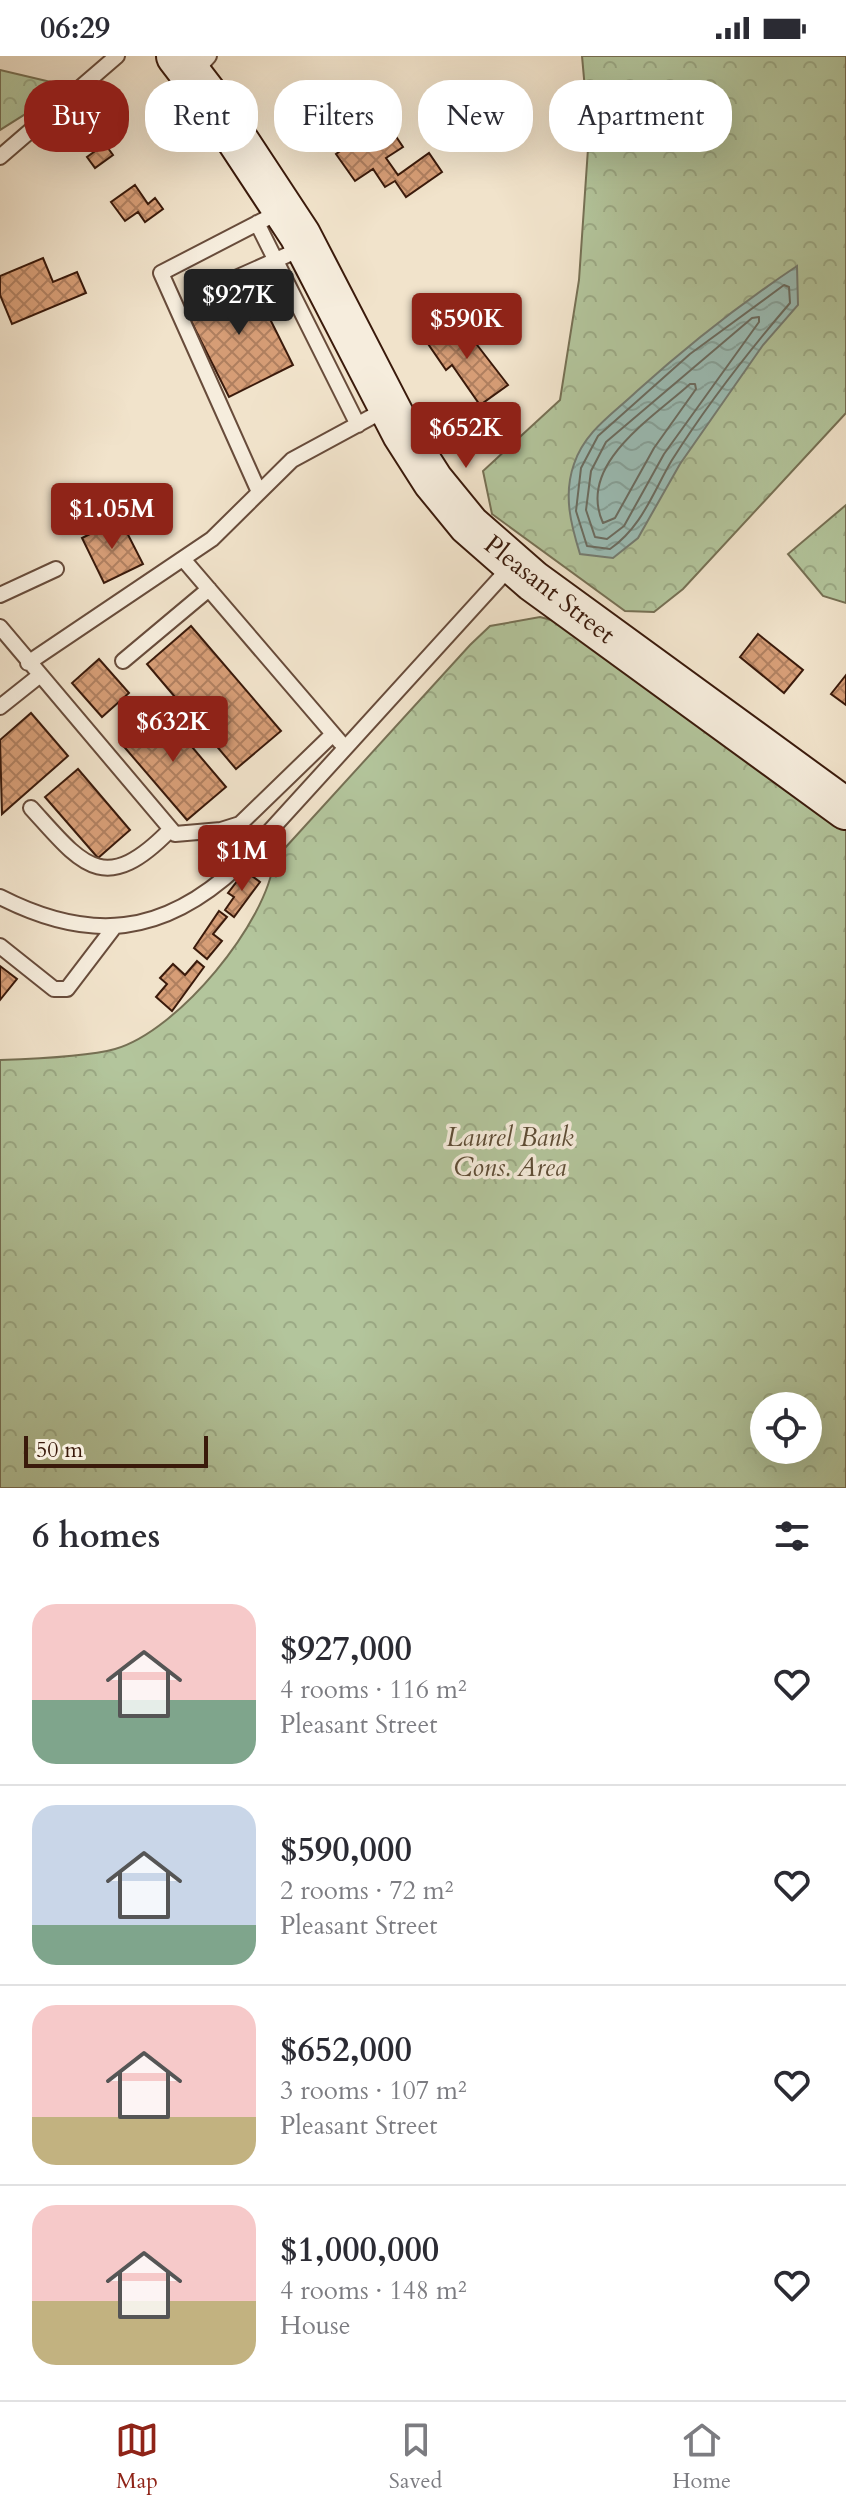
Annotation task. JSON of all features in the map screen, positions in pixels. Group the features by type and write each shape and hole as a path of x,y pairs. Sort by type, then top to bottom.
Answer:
{"street":[{"name":"Pleasant Street","path":"193,62 373,416 450,503 512,564 846,809"}],"lane":[{"path":"0,157 117,56"},
{"path":"259,492 161,278 166,268 270,216"},
{"path":"236,278 291,253"},
{"path":"28,663 228,527 292,460 373,416"},
{"path":"183,559 345,748"},
{"path":"0,897 66,925 115,926 179,908 209,891 238,866 512,564"},
{"path":"0,595 56,569"},
{"path":"123,661 209,589"},
{"path":"0,627 169,831 182,835 240,824 333,734"},
{"path":"0,707 39,676"},
{"path":"31,808 77,859 95,867 120,865 143,855 169,831"},
{"path":"0,946 54,989 67,989 115,926"}],"green space":[{"path":"582,56 846,56 846,413 683,589 654,612 625,611 492,514 483,471 560,400 579,280 588,152 732,152 732,80 584,80"},
{"path":"0,70 42,80 24,80 24,115 0,130"},
{"path":"846,505 846,603 823,596 788,554"},
{"name":"Laurel Bank Cons. Area","path":"540,617 559,622 846,827 846,1488 0,1488 0,1060 103,1052 140,1038 165,1021 216,971 237,943 268,885 274,860 490,626"}],"water":[{"path":"797,266 798,305 763,345 680,464 638,538 613,558 580,554 571,521 569,487 579,452 592,432 676,357"}],"building":[{"path":"94,152 111,152 113,155 95,168 87,157"},
{"path":"395,152 386,158 398,175 429,153 442,172 406,197 395,181 385,187 373,169 355,181 336,154"},
{"path":"135,185 148,204 155,198 163,209 145,222 138,212 125,221 111,202"},
{"path":"43,258 53,282 77,272 86,293 12,324 0,295 0,276"},
{"path":"221,271 233,295 253,285 293,365 229,397 189,317 217,303 205,278"},
{"path":"457,319 508,385 480,405 452,365 446,370 426,341"},
{"path":"120,519 143,564 104,583 82,538"},
{"path":"191,626 281,731 236,769 147,664"},
{"path":"758,634 803,670 784,693 740,657"},
{"path":"99,659 129,693 102,717 72,683"},
{"path":"846,675 846,705 831,694"},
{"path":"159,708 226,787 187,820 120,742"},
{"path":"31,713 68,756 2,814 0,740"},
{"path":"78,769 130,830 98,858 45,797"},
{"path":"245,871 260,882 234,917 225,910 234,897 228,893"},
{"path":"219,911 227,917 213,934 222,941 207,959 194,948"},
{"path":"197,961 204,967 172,1011 156,997 167,984 160,978 173,964 185,975"},
{"path":"0,966 17,979 0,1000"}]}
